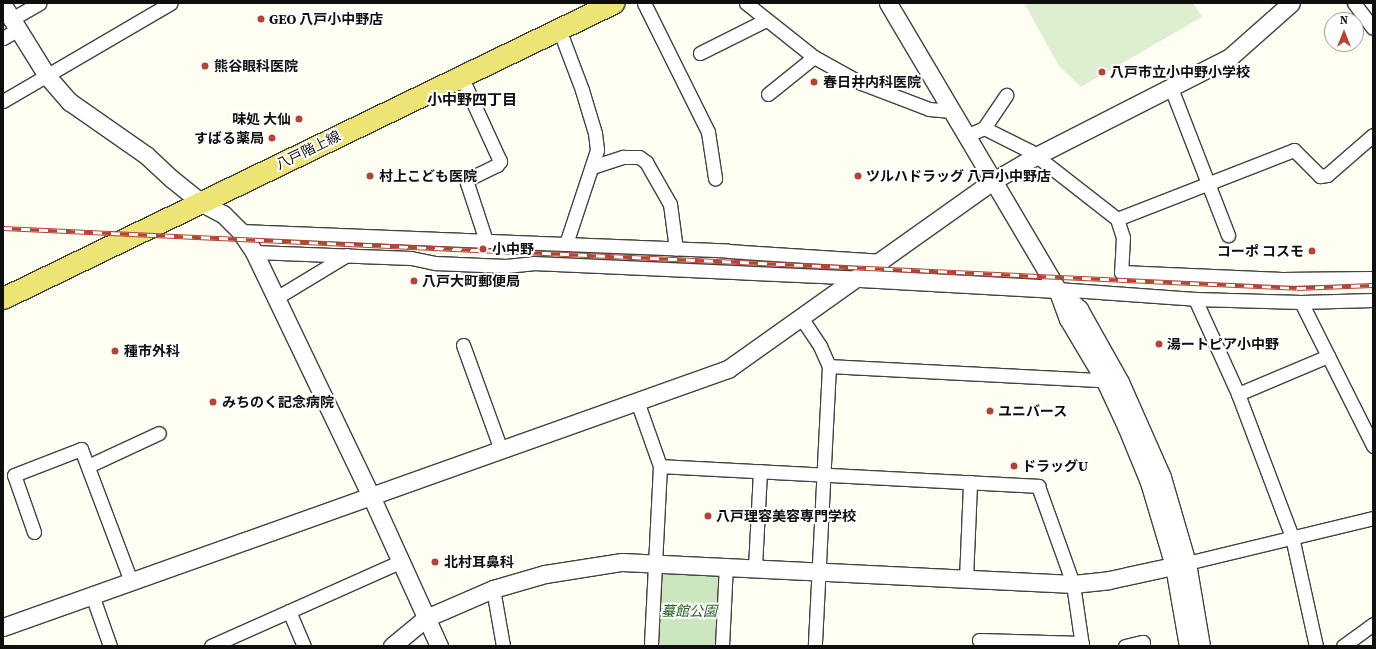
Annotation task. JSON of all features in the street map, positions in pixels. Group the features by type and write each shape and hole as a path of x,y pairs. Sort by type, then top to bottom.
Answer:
{"main road":[{"name":"八戸階上線","path":"3,298 614,3"}],"street":[{"path":"39,3 8,23 46,76 70,102 146,155 200,202 223,214 240,231 254,252 371,496 439,646"},
{"path":"3,101 171,3"},
{"path":"644,3 708,132 715,178"},
{"path":"746,3 814,57 861,83 902,100 929,109 951,110"},
{"path":"888,3 1057,289 1079,310 1113,381 1180,565 1201,646"},
{"path":"3,627 728,369 884,261 940,217 993,181 1034,157 1230,57 1291,3"},
{"path":"1354,3 1373,28"},
{"path":"700,53 766,20"},
{"path":"559,29 595,133 597,150 566,244"},
{"path":"768,94 814,57"},
{"path":"461,76 500,161 466,180 486,241"},
{"path":"1171,88 1228,235"},
{"path":"966,136 984,128 1006,95"},
{"path":"984,128 1030,152 1034,157 1117,219 1123,237 1121,272 1282,279 1373,278"},
{"path":"1117,219 1208,183 1272,161 1294,150 1320,176 1327,175 1373,135"},
{"path":"592,167 624,157 639,158 646,162 670,204 676,249"},
{"path":"240,231 676,249 884,261"},
{"path":"254,252 411,258 434,263 498,266 533,263 860,278 1057,289 1195,299 1301,302 1373,300"},
{"path":"276,298 347,255"},
{"path":"1195,299 1238,394 1292,537 1316,646"},
{"path":"1301,302 1373,446"},
{"path":"802,319 820,346 829,366 815,646"},
{"path":"463,345 501,450"},
{"path":"1238,394 1328,356"},
{"path":"829,366 1113,381"},
{"path":"637,401 660,466 651,646"},
{"path":"88,466 160,433"},
{"path":"34,532 14,475 81,449 131,581"},
{"path":"660,466 1038,486 1073,584 1082,645 979,640"},
{"path":"755,567 760,471"},
{"path":"966,579 970,482"},
{"path":"392,646 426,618 493,589 545,574 622,562 726,565 1073,584 1180,565 1373,518"},
{"path":"211,646 400,562"},
{"path":"722,646 726,565"},
{"path":"1180,565 1188,646"},
{"path":"493,589 504,646"},
{"path":"92,595 110,646"},
{"path":"289,611 304,646"},
{"path":"1343,646 1373,624"},
{"path":"1125,646 1143,642 1143,646"}],"green space":[{"path":"1024,3 1193,3 1202,17 1081,87 1059,66"},
{"name":"蟇館公園","path":"660,573 722,576 718,646 657,646"}],"railway":[{"path":"3,228 1297,288 1373,285"}],"place":[{"name":"GEO 八戸小中野店","path":"261,19"},
{"name":"熊谷眼科医院","path":"205,66"},
{"name":"八戸市立小中野小学校","path":"1102,72"},
{"name":"春日井内科医院","path":"814,82"},
{"name":"味処 大仙","path":"299,119"},
{"name":"すばる薬局","path":"272,138"},
{"name":"村上こども医院","path":"370,176"},
{"name":"ツルハドラッグ 八戸小中野店","path":"858,176"},
{"name":"小中野","path":"483,249"},
{"name":"コーポ コスモ","path":"1312,251"},
{"name":"八戸大町郵便局","path":"414,281"},
{"name":"湯ートピア小中野","path":"1159,344"},
{"name":"種市外科","path":"115,351"},
{"name":"みちのく記念病院","path":"213,402"},
{"name":"ユニバース","path":"990,411"},
{"name":"ドラッグU","path":"1014,466"},
{"name":"八戸理容美容専門学校","path":"708,516"},
{"name":"北村耳鼻科","path":"435,562"}],"district":[{"name":"小中野四丁目","path":"472,100"}]}
